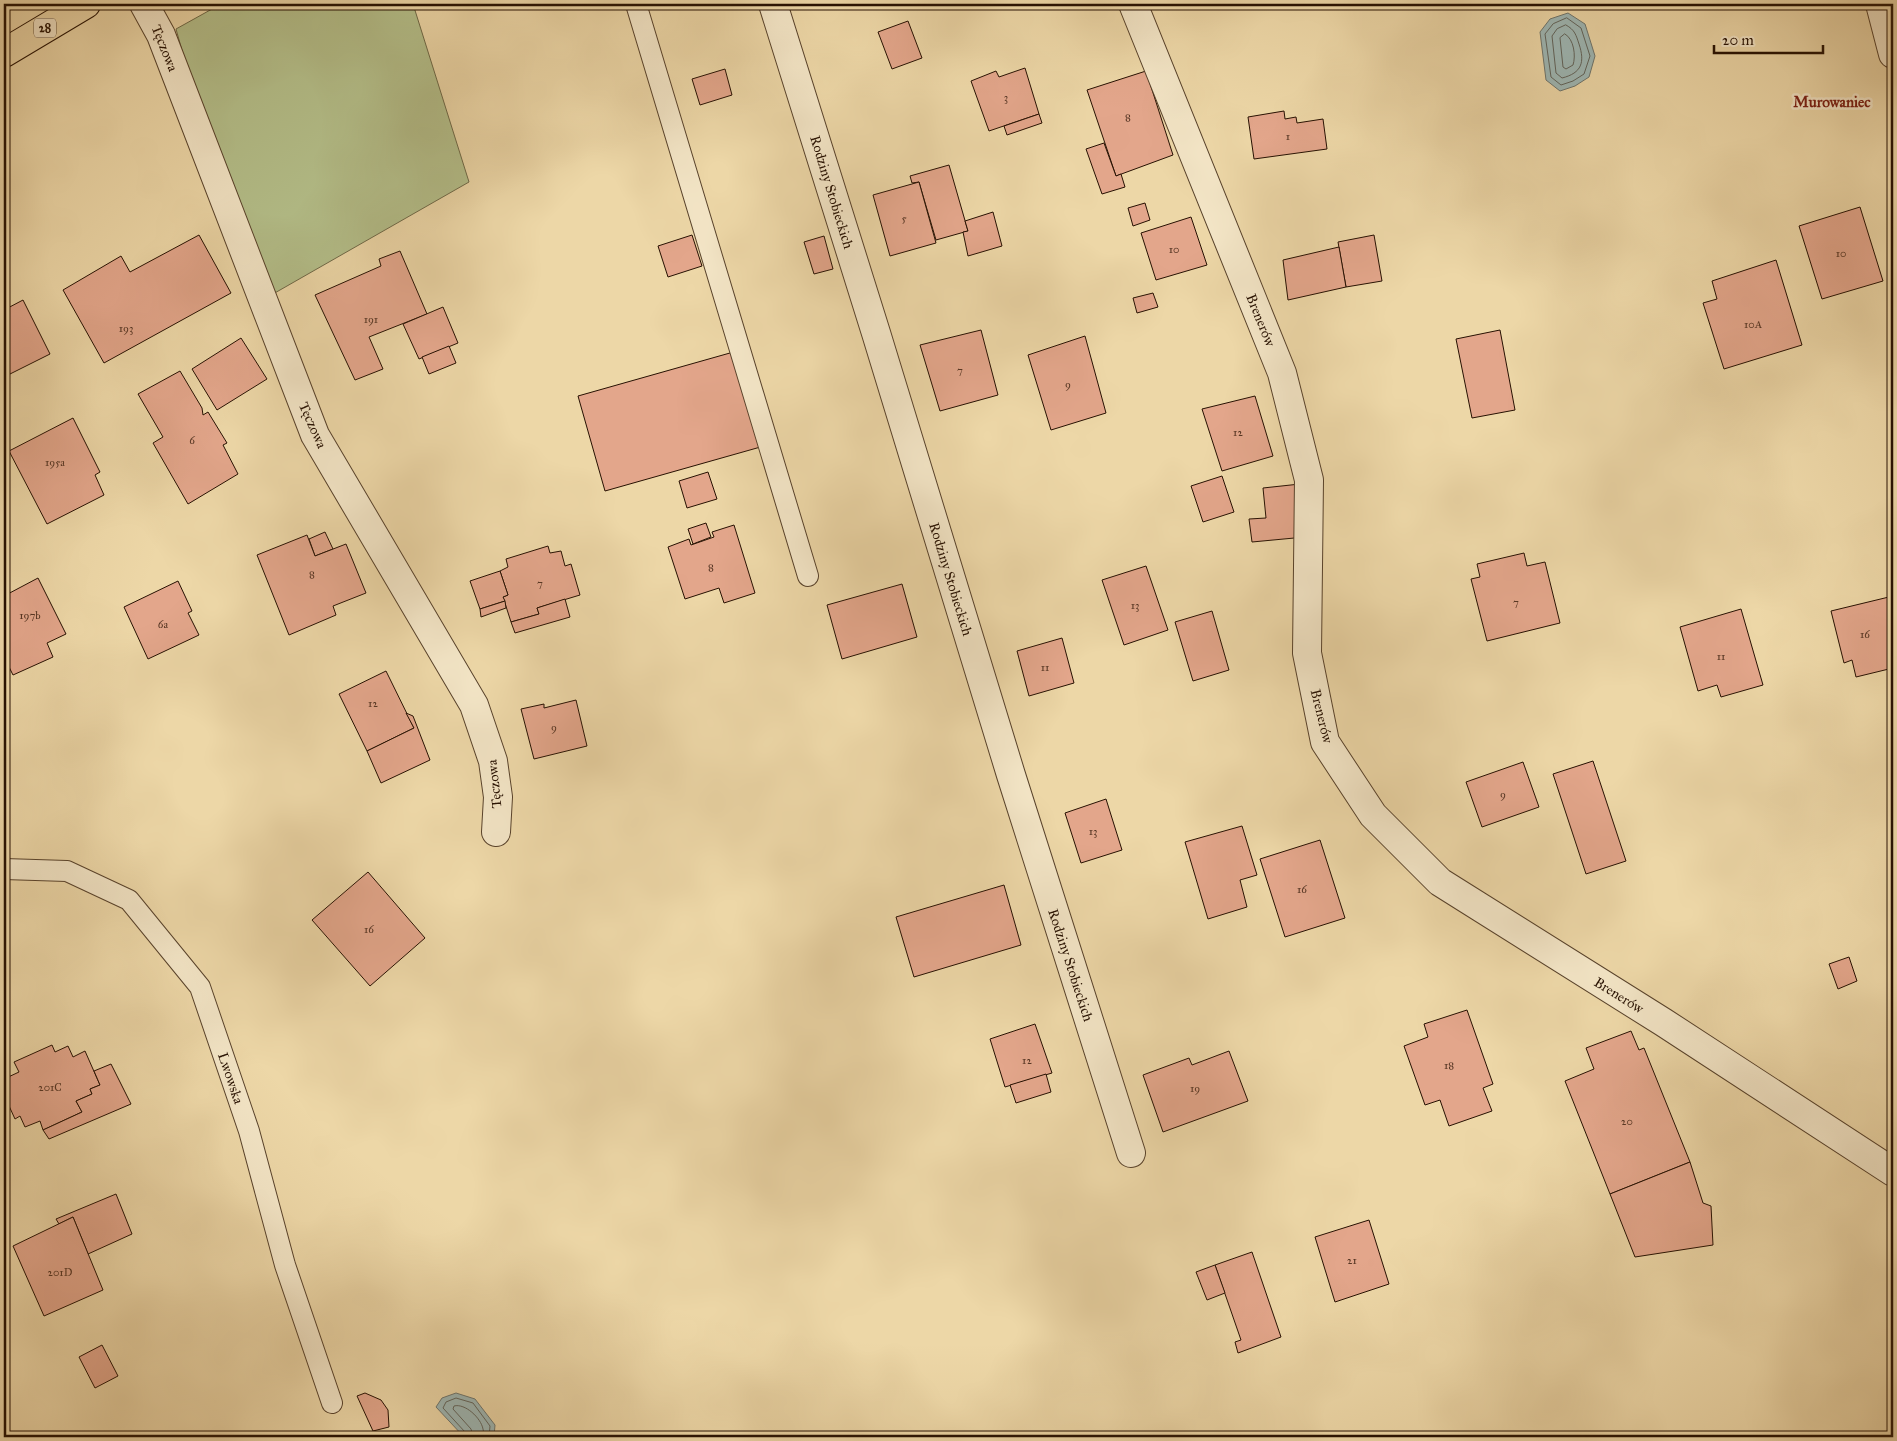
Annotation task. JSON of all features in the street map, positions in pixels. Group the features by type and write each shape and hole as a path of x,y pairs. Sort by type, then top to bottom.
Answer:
{"main road":[{"name":"28","path":"4,53 86,4"}],"street":[{"name":"Tęczowa","path":"144,4 161,35 315,435 474,705 485,733 493,762 498,797 496,832"},
{"name":"Rodziny Stobieckich","path":"773,4 1011,775 1131,1153"},
{"name":"Brenerów","path":"1133,4 1282,373 1309,480 1307,653 1314,689 1326,742 1373,816 1440,882 1662,1022 1893,1172"},
{"path":"1880,4 1893,54"}],"lane":[{"path":"636,4 808,576"},
{"name":"Lwowska","path":"4,869 67,871 129,900 200,987 249,1130 285,1265 332,1403"}],"green space":[{"path":"221,4 413,4 469,182 273,294 195,97 176,29"}],"water":[{"path":"1568,13 1585,24 1595,56 1589,77 1575,86 1560,91 1546,80 1540,32 1550,19"},
{"path":"456,1393 475,1399 495,1425 494,1437 464,1437 436,1407 442,1398"}],"building":[{"path":"908,21 922,58 892,69 878,32"},
{"path":"1025,68 1039,114 989,131 971,81 996,71 999,77"},
{"path":"725,69 732,95 700,105 692,79"},
{"path":"1146,71 1173,155 1116,176 1087,90"},
{"path":"1284,111 1285,119 1296,117 1297,123 1323,119 1327,149 1254,159 1248,117"},
{"path":"1039,114 1042,123 1007,135 1004,126"},
{"path":"1104,143 1116,176 1121,174 1125,187 1102,194 1086,149"},
{"path":"949,165 968,231 936,240 919,182 912,183 910,176"},
{"path":"919,182 936,243 890,256 873,195"},
{"path":"1145,203 1150,220 1133,226 1128,208"},
{"path":"1860,207 1883,281 1822,299 1799,226"},
{"path":"993,212 1002,246 968,256 963,232 968,231 965,221"},
{"path":"1191,217 1207,265 1156,280 1141,233"},
{"path":"199,235 231,293 104,363 63,290 121,256 130,272"},
{"path":"692,235 702,266 668,277 658,246"},
{"path":"1374,235 1382,281 1346,287 1338,242"},
{"path":"824,236 833,269 814,274 804,242"},
{"path":"1339,247 1346,287 1288,300 1283,260"},
{"path":"400,251 427,314 369,337 383,369 355,380 315,295 381,266 379,259"},
{"path":"1776,260 1802,345 1724,369 1703,303 1717,299 1712,281"},
{"path":"1153,293 1158,307 1137,313 1133,298"},
{"path":"23,300 50,354 4,377 4,310"},
{"path":"443,307 458,343 419,359 403,324"},
{"path":"981,330 998,395 940,411 920,345"},
{"path":"1500,330 1515,410 1472,418 1456,339"},
{"path":"1085,336 1106,413 1051,430 1028,355"},
{"path":"241,338 267,379 217,410 192,369"},
{"path":"449,346 456,363 429,374 422,357"},
{"path":"737,351 764,446 605,491 578,396"},
{"path":"180,371 202,408 203,415 208,412 227,443 223,445 238,474 188,504 153,443 163,437 138,394"},
{"path":"1255,396 1273,456 1222,471 1202,409"},
{"path":"73,418 100,472 95,475 104,495 47,524 9,451"},
{"path":"708,472 717,499 687,508 679,481"},
{"path":"1222,476 1234,512 1203,522 1191,486"},
{"path":"1300,484 1305,537 1252,542 1249,519 1266,518 1263,488"},
{"path":"706,523 711,537 693,544 688,529"},
{"path":"734,525 755,593 724,603 719,588 685,599 668,547 689,539 691,545 714,537 712,532"},
{"path":"325,532 333,549 315,556 309,539"},
{"path":"307,535 315,556 346,544 366,593 333,606 336,615 289,635 257,555"},
{"path":"548,546 550,553 561,551 565,566 571,564 580,595 537,608 539,614 511,622 503,597 508,595 500,571 508,567 506,559"},
{"path":"1524,553 1527,566 1545,562 1560,623 1487,641 1471,579 1480,577 1477,564"},
{"path":"1146,566 1168,630 1124,645 1102,580"},
{"path":"500,571 508,595 503,597 505,601 480,609 470,581"},
{"path":"38,578 66,634 47,643 53,657 13,675 4,657 4,596"},
{"path":"178,581 192,611 188,613 199,635 148,659 124,607"},
{"path":"902,584 917,637 842,659 827,605"},
{"path":"1893,596 1893,657 1891,657 1893,668 1856,677 1852,660 1844,663 1831,611"},
{"path":"565,599 570,617 515,633 511,622 539,614 537,608"},
{"path":"505,601 506,608 481,617 480,609"},
{"path":"1741,609 1763,685 1721,697 1717,685 1698,691 1680,627"},
{"path":"1212,611 1229,670 1193,681 1175,622"},
{"path":"1062,638 1074,683 1029,696 1017,651"},
{"path":"386,671 414,728 367,751 339,694"},
{"path":"576,700 587,746 534,759 521,709 544,704 544,708"},
{"path":"406,713 413,716 430,760 381,783 367,751 414,728"},
{"path":"1593,761 1626,861 1586,874 1553,774"},
{"path":"1523,762 1539,807 1482,827 1466,782"},
{"path":"1106,799 1122,850 1081,863 1065,813"},
{"path":"1242,826 1257,875 1240,880 1247,907 1208,919 1185,842"},
{"path":"1320,840 1345,918 1285,937 1260,859"},
{"path":"368,872 425,938 370,986 312,920"},
{"path":"1004,885 1021,945 914,977 896,917"},
{"path":"1849,957 1857,981 1838,989 1829,964"},
{"path":"1467,1010 1493,1084 1483,1088 1492,1111 1449,1126 1440,1100 1425,1105 1404,1046 1428,1037 1424,1024"},
{"path":"1035,1024 1052,1073 1005,1087 990,1039"},
{"path":"1631,1031 1639,1050 1644,1048 1690,1162 1610,1194 1565,1081 1594,1069 1586,1048"},
{"path":"52,1045 55,1052 68,1046 73,1057 85,1051 100,1085 90,1089 92,1094 76,1101 82,1112 43,1130 40,1121 25,1127 20,1116 15,1119 4,1095 4,1091 7,1090 4,1079 19,1072 14,1062"},
{"path":"1229,1051 1248,1101 1163,1132 1143,1075 1189,1058 1192,1065"},
{"path":"111,1064 131,1104 49,1139 43,1130 82,1112 76,1101 92,1094 90,1089 100,1085 94,1071"},
{"path":"1046,1074 1051,1092 1016,1103 1010,1085"},
{"path":"1690,1162 1703,1203 1711,1206 1713,1245 1635,1257 1610,1194"},
{"path":"116,1194 132,1234 88,1254 73,1217 59,1224 56,1219"},
{"path":"73,1217 103,1290 44,1316 13,1246"},
{"path":"1369,1220 1389,1284 1335,1302 1315,1237"},
{"path":"1252,1252 1281,1337 1238,1353 1235,1342 1241,1340 1215,1265"},
{"path":"1215,1265 1225,1293 1207,1300 1196,1272"},
{"path":"102,1345 118,1376 95,1388 79,1357"},
{"path":"365,1393 381,1400 388,1410 389,1427 373,1431 357,1396"}],"district":[{"name":"Murowaniec","path":"1832,102"}]}
